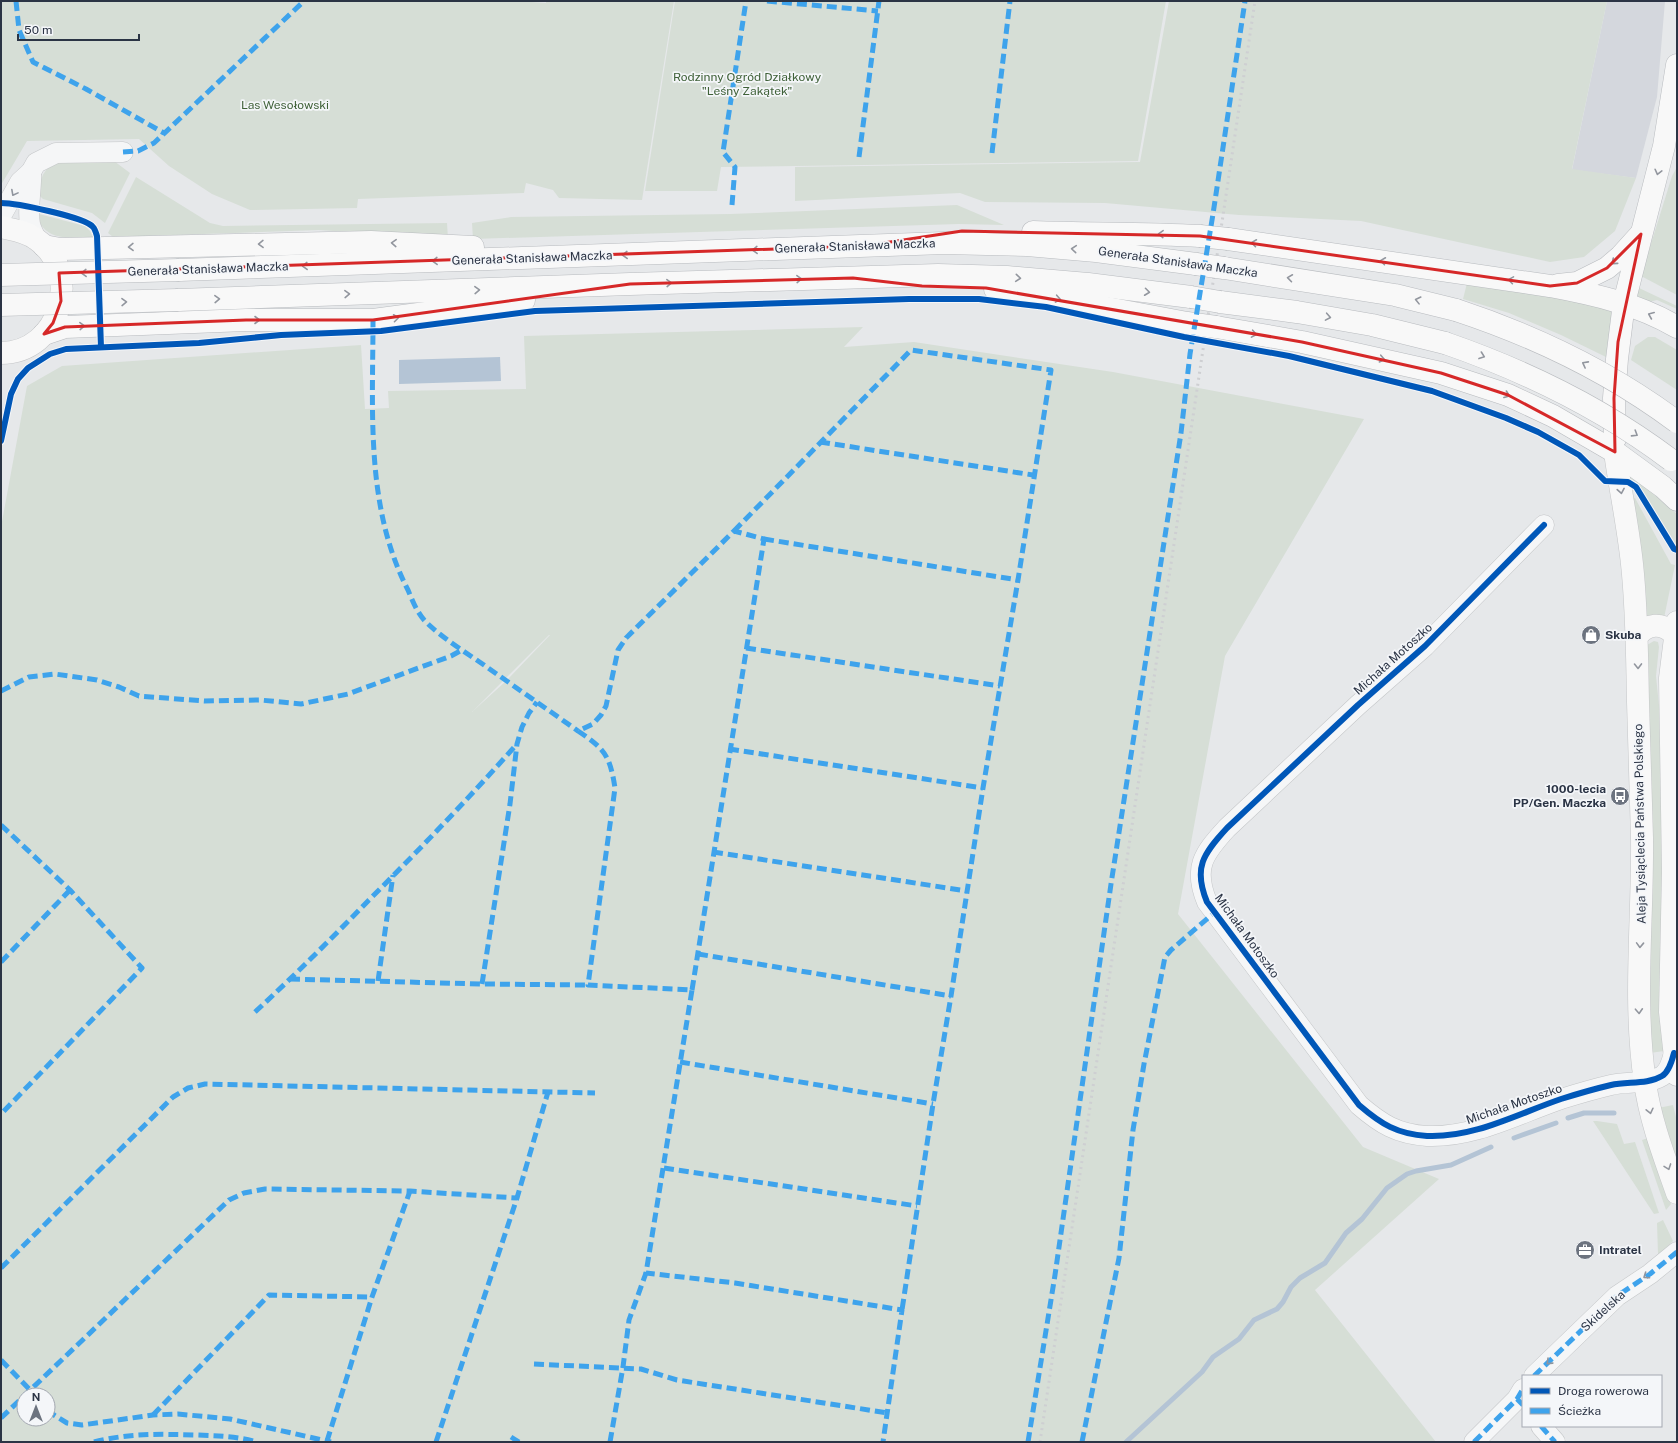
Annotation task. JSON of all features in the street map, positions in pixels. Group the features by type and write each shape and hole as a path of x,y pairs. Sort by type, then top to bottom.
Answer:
{"main road":[{"path":"1624,303 1641,234 1670,148 1677,65"},
{"path":"1,227 23,232 40,243 52,256 58,269 62,288 58,313 53,323 44,334 28,346 3,356"},
{"path":"864,246 962,231 1097,234 1159,233 1200,236 1550,286 1596,295 1624,303 1677,327"},
{"path":"1550,286 1577,283 1607,268 1621,256 1641,234"},
{"path":"40,243 60,248 106,248 371,242 600,256"},
{"name":"Generała Stanisława Maczka","path":"1,275 600,256 944,243 1027,245 1096,251 1224,268 1395,295 1456,310 1496,323 1550,346 1596,370 1640,396 1677,422"},
{"path":"1,305 938,275 1007,277 1088,284 1297,312 1372,325 1445,343 1485,357 1526,374 1569,395 1638,435 1674,462"},
{"path":"853,278 922,286 986,288 1059,299 1187,323 1302,342 1441,373 1508,395 1553,416 1615,452 1663,487 1677,500"},
{"path":"44,334 65,327 246,320 373,320 514,302 630,284"},
{"name":"Aleja Tysiąclecia Państwa Polskiego","path":"1624,303 1618,342 1615,382 1615,452 1632,563 1636,637 1642,871 1638,1007 1644,1081 1658,1140 1677,1193"},
{"path":"1636,637 1641,631 1655,625 1669,629 1676,628 1670,678 1674,872 1670,1012 1677,1075"}],"street":[{"path":"1,216 20,182 31,172 36,162 56,153 123,152"},
{"path":"31,172 32,186 29,207 30,224 40,243"},
{"name":"Michała Motoszko","path":"1544,525 1425,646 1358,705 1227,828 1210,848 1203,861 1200,876 1202,890 1207,902 1359,1105 1376,1120 1388,1127 1426,1136 1445,1136 1483,1128 1561,1099 1602,1087 1620,1083 1644,1081 1662,1076 1670,1067 1674,1053"},
{"name":"Skidelska","path":"1535,1375 1617,1296 1650,1274 1677,1252"},
{"path":"1474,1442 1521,1398"},
{"path":"1542,1427 1555,1442"}],"highlighted area":[{"path":"962,231 1200,236 1550,286 1577,283 1607,268 1641,234 1618,342 1614,398 1615,452 1508,395 1441,373 1302,342 986,288 922,286 853,278 630,284 373,320 246,320 65,327 44,334 53,323 61,301 59,273 864,246"}],"shaded area":[{"path":"1607,1 1665,1 1657,97 1636,178 1572,170"}],"green space":[{"name":"Las Wesołowski","path":"1,1 518,1 546,3 546,1 674,1 642,200 559,198 553,190 526,183 524,193 358,199 357,208 250,210 212,194 169,166 139,139 27,141 1,185"},
{"name":"Rodzinny Ogród Działkowy \"Leśny Zakątek\"","path":"675,1 1166,1 1138,161 721,167 717,191 645,191"},
{"path":"1169,1 1607,1 1572,169 1636,178 1615,231 1584,257 1550,262 1361,221 1239,215 1105,203 985,202 960,193 795,201 795,167 1140,162"},
{"path":"64,160 114,161 130,173 105,223 92,213 43,199 38,194 42,176 45,172 52,166"},
{"path":"1677,167 1677,295 1641,276 1672,176"},
{"path":"136,177 210,223 223,226 447,223 448,239 319,230 113,237 108,233"},
{"path":"957,205 1004,225 959,224 473,239 472,223 511,217 730,214"},
{"path":"35,213 85,226 93,237 74,238 51,234 39,222"},
{"path":"1467,283 1538,294 1612,310 1606,357 1561,335 1509,313 1463,299"},
{"path":"1639,288 1677,306 1677,309 1657,300 1649,302 1637,296"},
{"path":"863,327 844,347 914,342 1113,372 1364,419 1225,656 1178,914 1363,1147 1439,1179 1315,1290 1436,1442 1,1442 1,527 27,386 62,366 361,345 365,409 389,408 388,391 526,389 524,336","holes":["550,635 506,681 472,712"]},
{"path":"1648,337 1655,337 1677,350 1677,390 1631,360 1635,346"},
{"path":"1627,472 1677,514 1677,546 1639,486 1635,482 1629,480"},
{"path":"1632,497 1635,498 1671,564 1675,565 1664,618 1645,618"},
{"path":"1654,641 1658,642 1659,647 1656,676 1661,725 1664,1051 1650,1053 1647,645"},
{"path":"1673,1105 1677,1121 1677,1172 1658,1108"},
{"path":"1593,1121 1617,1124 1624,1144 1635,1142 1659,1213 1654,1214"},
{"path":"1648,1138 1671,1204 1666,1210 1642,1140"},
{"path":"1663,1220 1673,1241 1664,1253 1658,1254 1657,1223"}],"water":[{"path":"500,357 501,381 399,384 399,360"}],"waterway":[{"path":"1568,1118 1584,1113 1614,1113"},
{"path":"1514,1138 1556,1123"},
{"path":"1126,1442 1202,1372 1213,1357 1239,1339 1254,1320 1277,1309 1283,1302 1291,1287 1300,1278 1325,1263 1346,1233 1362,1219 1387,1188 1407,1174 1451,1165 1491,1147"}],"railway":[{"path":"1040,1442 1255,1"}],"marked path":[{"path":"16,1 19,30 33,62 86,89 164,133"},
{"path":"123,152 138,151 154,143 304,1"},
{"path":"732,205 735,167 723,152 746,1"},
{"path":"767,1 878,11"},
{"path":"859,157 879,1"},
{"path":"992,153 1010,1"},
{"path":"1028,1442 1055,1275 1111,884 1181,433 1190,354 1245,1"},
{"path":"373,320 372,388 374,458 378,492 384,525 394,558 414,604 424,620 434,630 578,731"},
{"path":"734,531 911,350 1051,370 983,788 902,1310"},
{"path":"820,442 1033,475"},
{"path":"692,990 764,539 734,531 626,638 618,650 606,706 601,715 593,724 578,731 594,743 605,754 611,768 615,788 588,985 692,990 646,1273 735,1283 902,1310 883,1442"},
{"path":"764,539 1018,580"},
{"path":"746,648 1000,686"},
{"path":"1,691 29,677 55,674 97,680 119,687 139,696 204,701 260,700 301,704 348,694 451,656 462,650"},
{"path":"482,984 510,804 517,744 522,727 529,713 537,702"},
{"path":"255,1012 313,957 407,862 517,744"},
{"path":"729,749 983,788"},
{"path":"1,825 70,890 142,968 1,1114"},
{"path":"713,852 967,891"},
{"path":"378,981 393,875"},
{"path":"1,962 70,890"},
{"path":"1082,1442 1119,1258 1133,1130 1165,957 1215,912"},
{"path":"698,954 951,996"},
{"path":"290,979 588,985"},
{"path":"680,1062 933,1104"},
{"path":"1,1268 173,1097 188,1088 205,1084 595,1093"},
{"path":"436,1442 517,1198 548,1092"},
{"path":"664,1168 917,1206"},
{"path":"1,1418 229,1200 244,1193 265,1189 410,1191 517,1198"},
{"path":"327,1441 372,1297 410,1191"},
{"path":"1535,1375 1617,1296 1650,1274 1677,1252"},
{"path":"610,1442 623,1367 629,1320 646,1273"},
{"path":"153,1415 269,1295 372,1297"},
{"path":"1,1360 27,1387"},
{"path":"534,1364 641,1369 677,1380 888,1413"},
{"path":"1474,1442 1517,1399 1522,1391"},
{"path":"1517,1399 1522,1404"},
{"path":"56,1416 67,1423 82,1425 153,1415 178,1414 230,1419 331,1442"},
{"path":"1542,1427 1555,1442"},
{"path":"94,1442 120,1437 157,1434 227,1437 257,1442"},
{"path":"511,1437 519,1442"}],"cycle path":[{"path":"1,203 35,208 64,215 87,223 94,228 97,236 101,347"},
{"path":"1,441 11,394 18,379 28,368 50,354 66,349 199,343 281,335 381,331 535,311 909,299 979,299 1046,307 1184,337 1289,356 1432,391 1506,418 1538,432 1579,455 1605,481 1628,482 1636,487 1674,549 1677,550"},
{"path":"1544,525 1425,646 1358,705 1227,828 1206,854 1201,870 1203,890 1207,902 1359,1105 1382,1123 1398,1130 1416,1135 1444,1136 1478,1129 1561,1099 1617,1084 1643,1082 1656,1079 1667,1072 1674,1053"}],"place":[{"name":"Skuba","path":"1591,635"},
{"name":"1000-lecia PP/Gen. Maczka","path":"1620,796"},
{"name":"Intratel","path":"1585,1250"}]}
